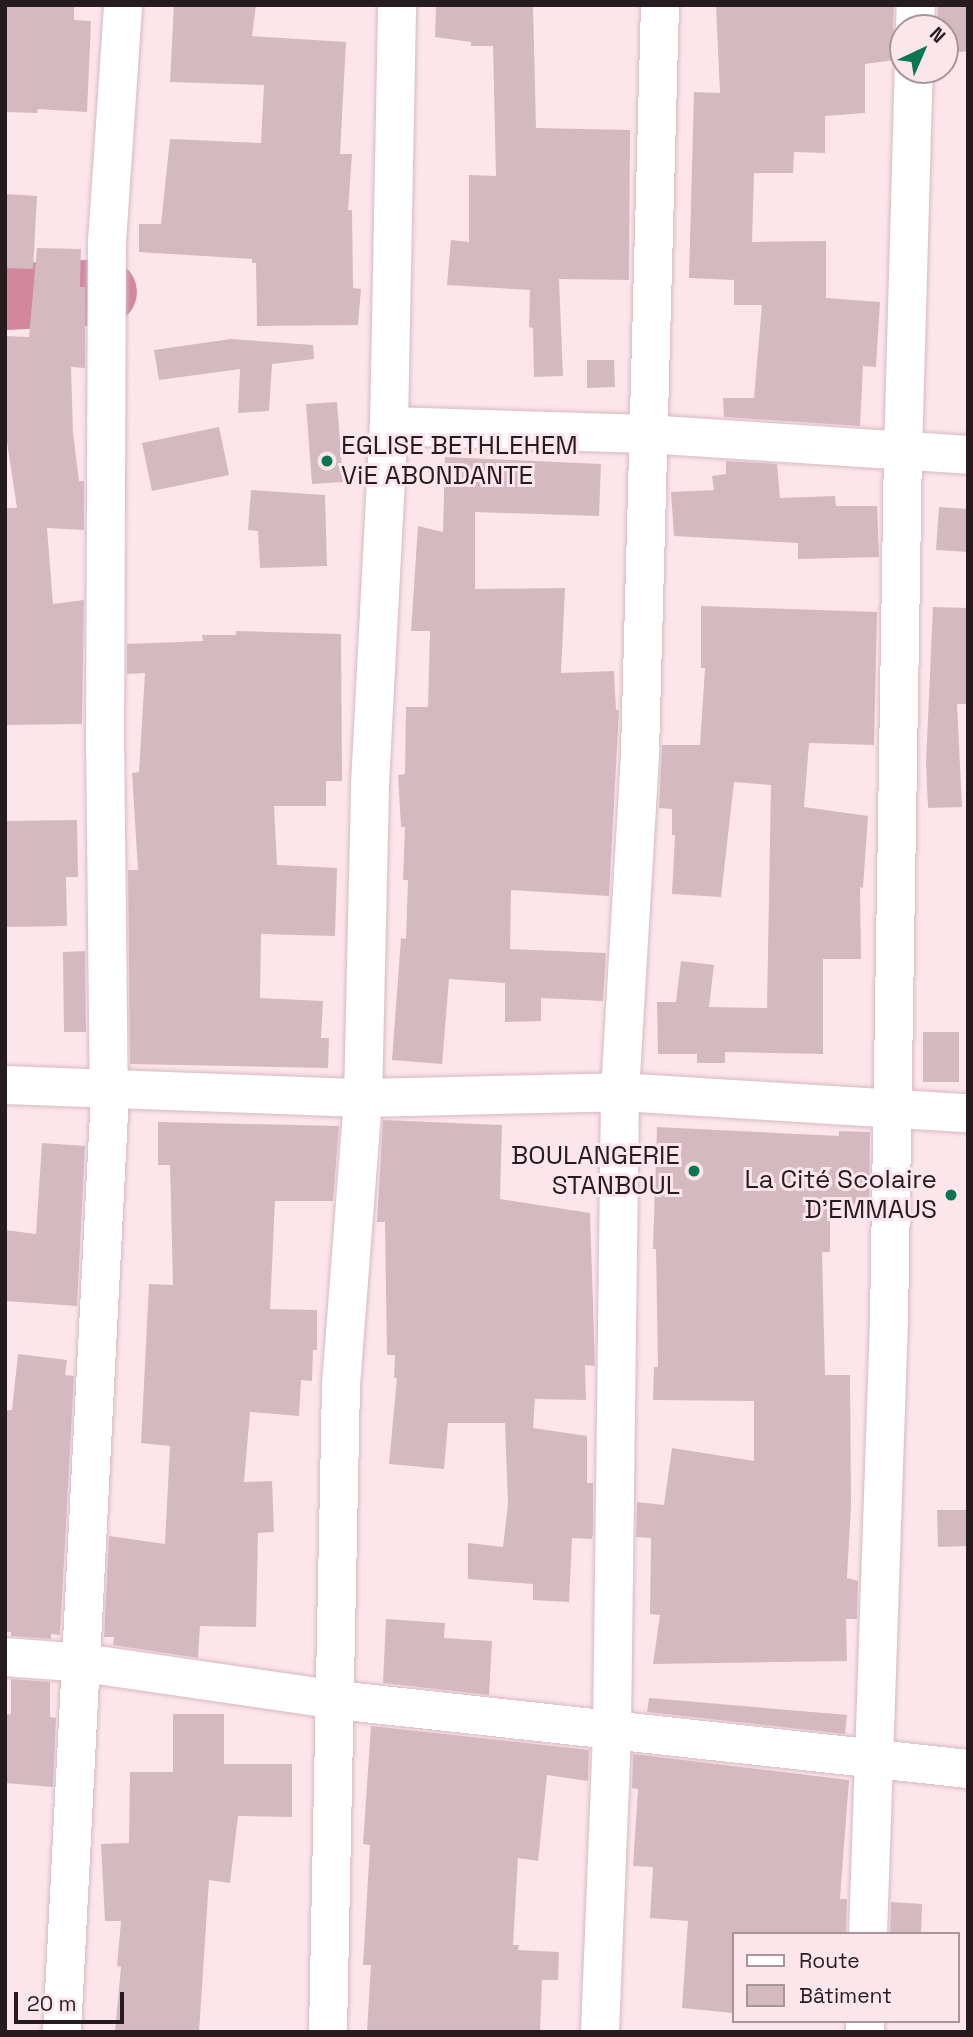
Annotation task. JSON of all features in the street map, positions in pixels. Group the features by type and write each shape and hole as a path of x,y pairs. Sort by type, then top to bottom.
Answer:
{"street":[{"path":"62,2032 84,1663 109,1090 105,752 107,242 123,5"},
{"path":"328,2032 337,1700 341,1385 363,1098 370,784 388,426 397,5"},
{"path":"600,2032 612,1730 620,1092 640,754 646,435 660,5"},
{"path":"868,1932 894,1109 903,453 914,84"},
{"path":"388,426 646,435 968,455"},
{"path":"5,1085 363,1098 620,1092 968,1113"},
{"path":"5,1657 84,1663 337,1700 968,1769"}],"building":[{"path":"6,5 74,5 74,20 91,21 87,112 38,109 37,113 5,112"},
{"path":"174,5 256,5 252,36 346,42 340,154 352,154 348,210 352,210 353,288 361,289 358,325 257,326 256,263 252,263 252,259 139,252 139,224 161,224 170,139 261,143 264,85 170,82"},
{"path":"436,5 533,5 536,128 630,130 629,280 559,279 563,376 534,377 533,328 529,327 530,290 447,285 451,240 469,242 469,175 496,176 493,46 471,46 471,42 435,37"},
{"path":"716,5 894,5 894,14 889,14 889,61 865,64 865,113 825,116 825,153 794,152 793,173 754,173 752,242 826,241 826,298 880,302 876,367 863,366 860,426 724,417 723,398 754,398 762,305 734,305 734,280 689,278 694,92 720,93"},
{"path":"938,5 968,5 968,51 959,52 959,14 938,14"},
{"path":"5,194 37,196 33,269 5,268"},
{"path":"37,248 81,249 80,287 85,287 85,368 71,367 73,433 79,481 84,481 84,530 47,528 53,604 84,600 82,724 5,725 5,508 17,508 5,429 5,336 29,337"},
{"path":"231,339 313,345 314,359 272,364 269,411 238,413 240,369 159,380 154,350"},
{"path":"587,360 614,360 615,387 587,388"},
{"path":"337,402 343,482 312,484 306,404"},
{"path":"219,427 229,475 152,491 142,443"},
{"path":"445,457 601,464 599,516 475,512 475,589 565,588 561,673 614,671 616,710 619,710 609,896 511,890 510,949 606,953 603,1001 541,998 541,1021 505,1022 505,983 449,979 442,1064 392,1060 401,938 406,939 408,880 403,880 405,827 401,827 398,775 405,774 406,707 428,707 430,631 411,631 418,526 443,532"},
{"path":"726,461 777,464 780,498 835,496 836,506 877,506 879,557 798,559 798,543 674,536 671,492 714,490 712,476 726,474"},
{"path":"251,490 325,495 327,566 260,568 258,531 248,530"},
{"path":"939,507 968,509 968,552 936,550"},
{"path":"701,606 877,612 874,745 809,743 804,807 868,816 863,888 860,887 861,959 823,959 823,1054 725,1052 725,1063 697,1063 697,1054 658,1054 657,1002 676,1002 681,961 714,965 709,1007 767,1008 771,785 734,782 721,897 672,894 675,835 672,835 672,809 659,808 662,745 700,745 705,668 701,668"},
{"path":"933,607 968,608 968,704 957,704 962,807 928,808 926,763"},
{"path":"236,631 341,634 342,781 326,781 326,806 274,806 277,865 337,868 335,936 261,934 260,998 323,1001 321,1038 329,1038 328,1068 130,1064 128,870 138,870 132,773 139,772 145,673 127,674 127,644 203,641 202,635 236,635"},
{"path":"77,820 78,877 66,877 67,926 5,927 5,821"},
{"path":"85,951 86,1032 64,1032 63,952"},
{"path":"923,1032 959,1032 959,1082 923,1082"},
{"path":"383,1120 502,1125 500,1199 590,1213 595,1366 585,1365 586,1400 535,1399 533,1428 587,1436 587,1483 593,1483 593,1533 592,1539 572,1538 569,1602 533,1600 533,1584 468,1579 468,1543 503,1547 508,1504 505,1423 448,1423 444,1469 389,1464 397,1378 394,1378 395,1355 387,1355 385,1222 377,1222"},
{"path":"158,1122 339,1126 333,1201 275,1201 270,1309 317,1310 317,1350 313,1350 312,1381 301,1380 299,1416 250,1412 244,1482 272,1481 274,1532 258,1533 256,1627 200,1626 198,1658 113,1645 114,1637 104,1637 109,1536 165,1544 170,1446 141,1443 149,1284 173,1285 170,1165 158,1165"},
{"path":"657,1127 839,1136 839,1131 870,1132 869,1219 830,1217 830,1252 822,1252 825,1375 850,1375 851,1505 847,1578 858,1581 857,1619 846,1619 847,1661 653,1664 660,1615 650,1614 651,1538 636,1537 637,1502 664,1505 672,1448 754,1461 754,1401 653,1400 654,1367 658,1367 656,1249 653,1249"},
{"path":"42,1143 85,1146 77,1306 5,1301 5,1230 36,1234"},
{"path":"18,1354 67,1360 65,1375 74,1376 60,1635 51,1634 51,1639 11,1636 11,1632 5,1632 5,1410 12,1410"},
{"path":"937,1510 968,1510 968,1546 938,1547"},
{"path":"386,1619 445,1623 444,1638 492,1641 489,1695 383,1683"},
{"path":"11,1679 50,1682 50,1717 56,1718 53,1787 5,1783 5,1714 11,1714"},
{"path":"649,1698 847,1715 845,1734 647,1712"},
{"path":"173,1714 224,1714 224,1764 292,1764 292,1817 238,1816 230,1883 209,1880 199,2032 115,2032 121,1967 117,1966 121,1921 105,1921 101,1844 129,1843 130,1772 173,1772"},
{"path":"371,1726 589,1750 588,1781 547,1775 538,1861 518,1858 513,1945 519,1945 518,1950 559,1952 558,1980 542,1980 540,2032 367,2032 371,1965 363,1965 370,1845 363,1844"},
{"path":"633,1754 849,1780 840,1899 847,1899 846,1932 732,1932 732,2013 682,2008 688,1921 650,1918 653,1867 633,1866 638,1789 632,1788"},
{"path":"891,1902 922,1904 921,1932 890,1932"}],"waterway":[{"path":"5,297 104,292"}],"place":[{"name":"EGLISE BETHLEHEM ViE ABONDANTE","path":"327,461"},
{"name":"BOULANGERIE STANBOUL","path":"694,1171"},
{"name":"La Cité Scolaire D'EMMAUS","path":"951,1195"}]}
